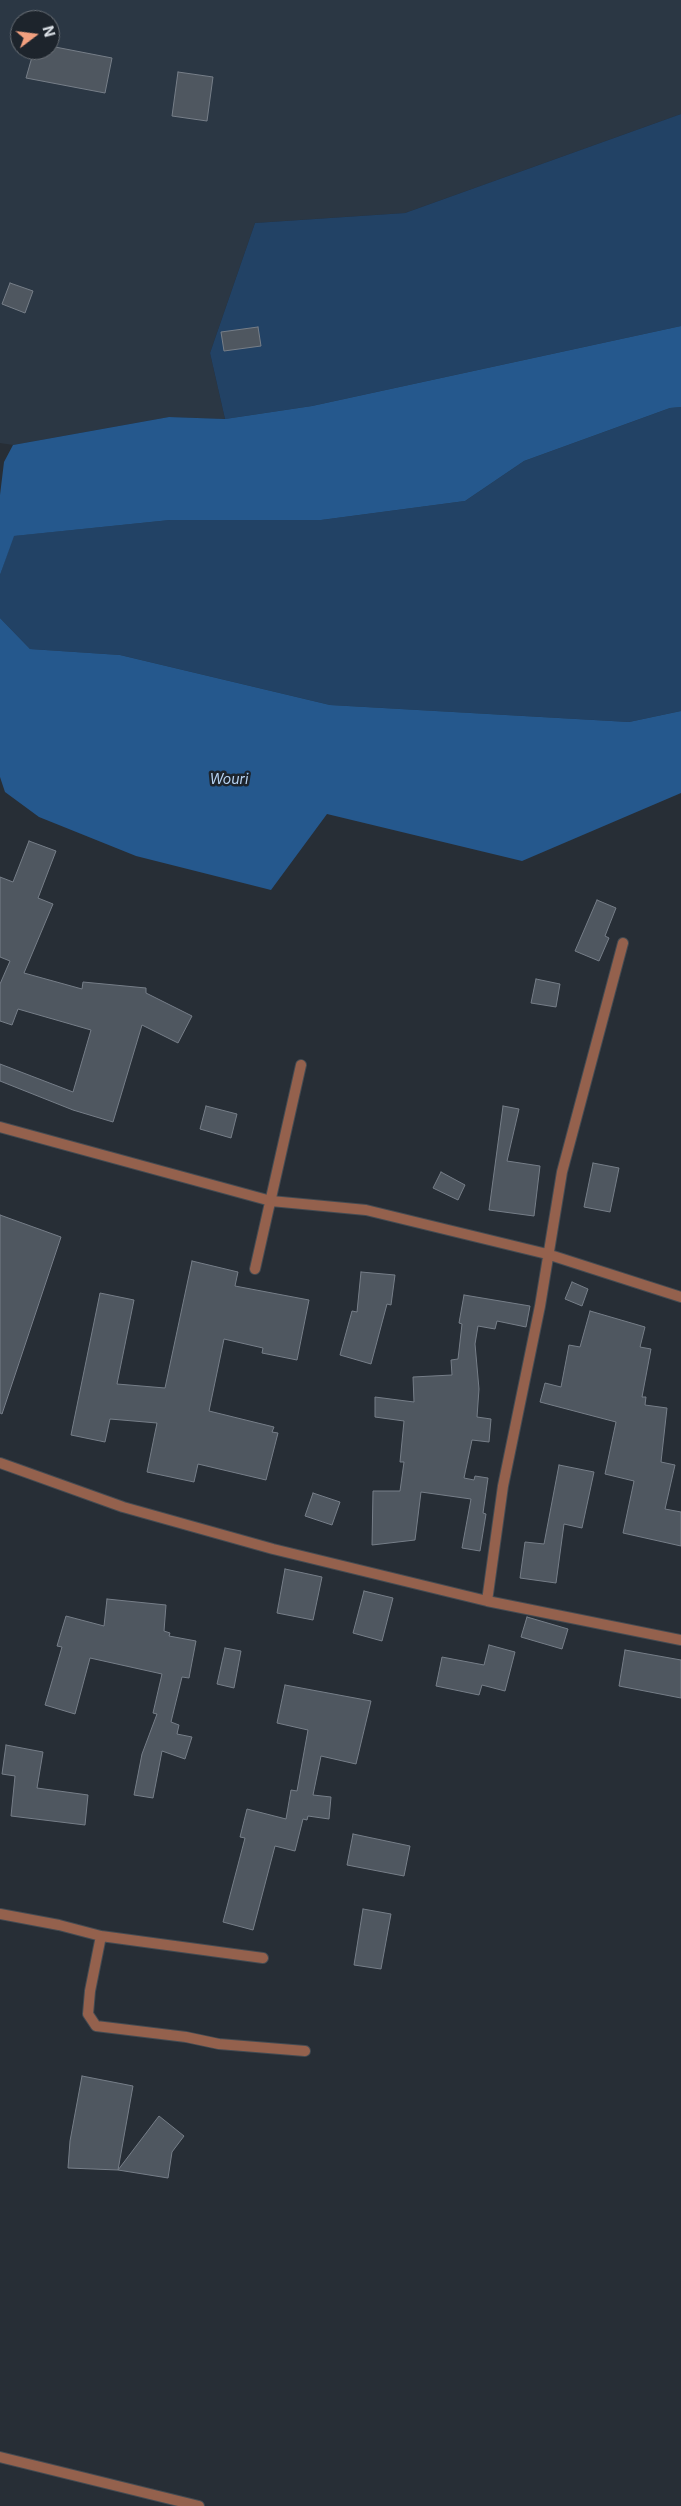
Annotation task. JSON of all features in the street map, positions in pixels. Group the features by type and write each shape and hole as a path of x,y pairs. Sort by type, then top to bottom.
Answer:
{"street":[{"path":"487,1601 503,1486 540,1306 547,1254 573,1128 581,1107 596,1042 623,943"},
{"path":"255,1269 301,1065"},
{"path":"0,1127 270,1201 366,1210 547,1254 681,1296"},
{"path":"0,1463 142,1512 273,1549 487,1601 681,1640"},
{"path":"0,1914 59,1925 100,1936 263,1958"},
{"path":"100,1936 90,1991 88,2014 96,2026 186,2037 219,2044 305,2051"},
{"path":"0,2456 199,2506"}],"shaded area":[{"path":"0,0 681,0 681,114 405,213 255,223 210,353 225,419 169,417 13,445 0,443"},
{"path":"681,114 681,326 312,406 225,419 210,353 255,223 405,213"},
{"path":"681,407 681,711 629,722 330,705 120,655 30,649 0,618 0,575 13,536 170,520 321,520 465,501 524,461 670,408"}],"water":[{"path":"681,326 681,407 670,408 524,461 465,501 321,520 170,520 14,536 0,575 0,495 4,462 13,445 169,417 225,419 312,406"},
{"name":"Wouri","path":"0,618 30,649 120,655 330,705 629,722 681,711 681,793 522,861 327,814 271,890 136,856 39,817 5,792 0,777"}],"building":[{"path":"60,48 112,58 105,93 26,78 31,60 60,60"},
{"path":"178,72 213,77 207,121 172,116"},
{"path":"10,283 33,291 25,313 2,304"},
{"path":"258,327 261,346 224,351 221,332"},
{"path":"29,841 56,851 38,898 53,904 24,973 82,989 83,982 146,988 146,993 192,1016 178,1043 142,1025 113,1122 73,1110 0,1081 0,1064 73,1092 91,1030 18,1009 12,1025 0,1021 0,984 10,961 0,957 0,877 13,882"},
{"path":"597,900 616,908 605,936 609,938 599,961 575,951"},
{"path":"536,979 560,984 556,1007 531,1003"},
{"path":"206,1106 237,1114 231,1138 200,1129"},
{"path":"503,1106 519,1109 507,1161 540,1166 534,1216 489,1210"},
{"path":"593,1163 619,1168 610,1212 584,1207"},
{"path":"441,1172 465,1185 458,1200 433,1188"},
{"path":"0,1215 61,1237 2,1414 0,1413"},
{"path":"192,1261 238,1272 235,1286 309,1300 297,1360 262,1353 263,1348 224,1339 209,1411 274,1427 272,1432 278,1433 266,1480 198,1464 194,1482 147,1472 157,1423 110,1419 105,1442 71,1435 100,1293 134,1300 117,1384 165,1388"},
{"path":"361,1272 395,1275 391,1305 387,1304 371,1364 340,1355 352,1311 357,1312"},
{"path":"572,1282 588,1289 582,1306 565,1299"},
{"path":"464,1295 530,1306 526,1327 497,1321 495,1329 478,1326 475,1344 479,1389 477,1417 491,1419 489,1442 472,1440 464,1478 474,1480 475,1476 488,1478 483,1513 486,1514 480,1551 462,1548 471,1499 421,1492 415,1540 372,1545 373,1491 400,1491 404,1462 400,1462 404,1421 375,1417 375,1397 414,1402 413,1377 452,1375 451,1360 458,1359 462,1324 459,1323"},
{"path":"590,1311 645,1327 640,1347 651,1349 642,1397 646,1397 645,1405 667,1408 661,1462 675,1465 665,1509 681,1512 681,1546 623,1533 634,1481 605,1474 616,1422 540,1402 545,1383 561,1387 569,1345 580,1347"},
{"path":"559,1465 594,1472 582,1528 564,1524 556,1583 520,1578 525,1542 544,1544"},
{"path":"313,1493 340,1502 332,1525 305,1516"},
{"path":"285,1569 322,1577 313,1620 277,1613"},
{"path":"364,1591 393,1598 382,1641 353,1633"},
{"path":"107,1599 166,1605 164,1631 170,1633 169,1636 196,1641 189,1678 182,1677 171,1722 179,1725 177,1734 192,1737 185,1759 162,1751 153,1798 134,1795 142,1754 157,1714 153,1713 162,1674 90,1658 75,1714 45,1705 62,1647 57,1646 66,1616 104,1626"},
{"path":"527,1617 568,1629 562,1649 521,1637"},
{"path":"489,1645 515,1652 505,1691 482,1685 479,1695 436,1686 442,1657 484,1665"},
{"path":"225,1648 241,1651 234,1688 217,1684"},
{"path":"625,1650 681,1660 681,1698 619,1686"},
{"path":"285,1685 371,1701 356,1764 321,1756 313,1795 331,1797 329,1819 308,1816 307,1820 303,1819 295,1851 275,1846 253,1930 223,1922 245,1838 240,1837 247,1809 286,1819 291,1790 297,1791 308,1730 277,1723"},
{"path":"6,1745 43,1752 37,1788 88,1795 85,1825 11,1816 15,1776 2,1774"},
{"path":"353,1834 410,1846 404,1876 347,1865"},
{"path":"363,1909 391,1914 381,1969 354,1965"},
{"path":"82,2076 133,2086 118,2170 68,2168 70,2141"},
{"path":"159,2116 184,2136 172,2152 168,2178 118,2170"}]}
